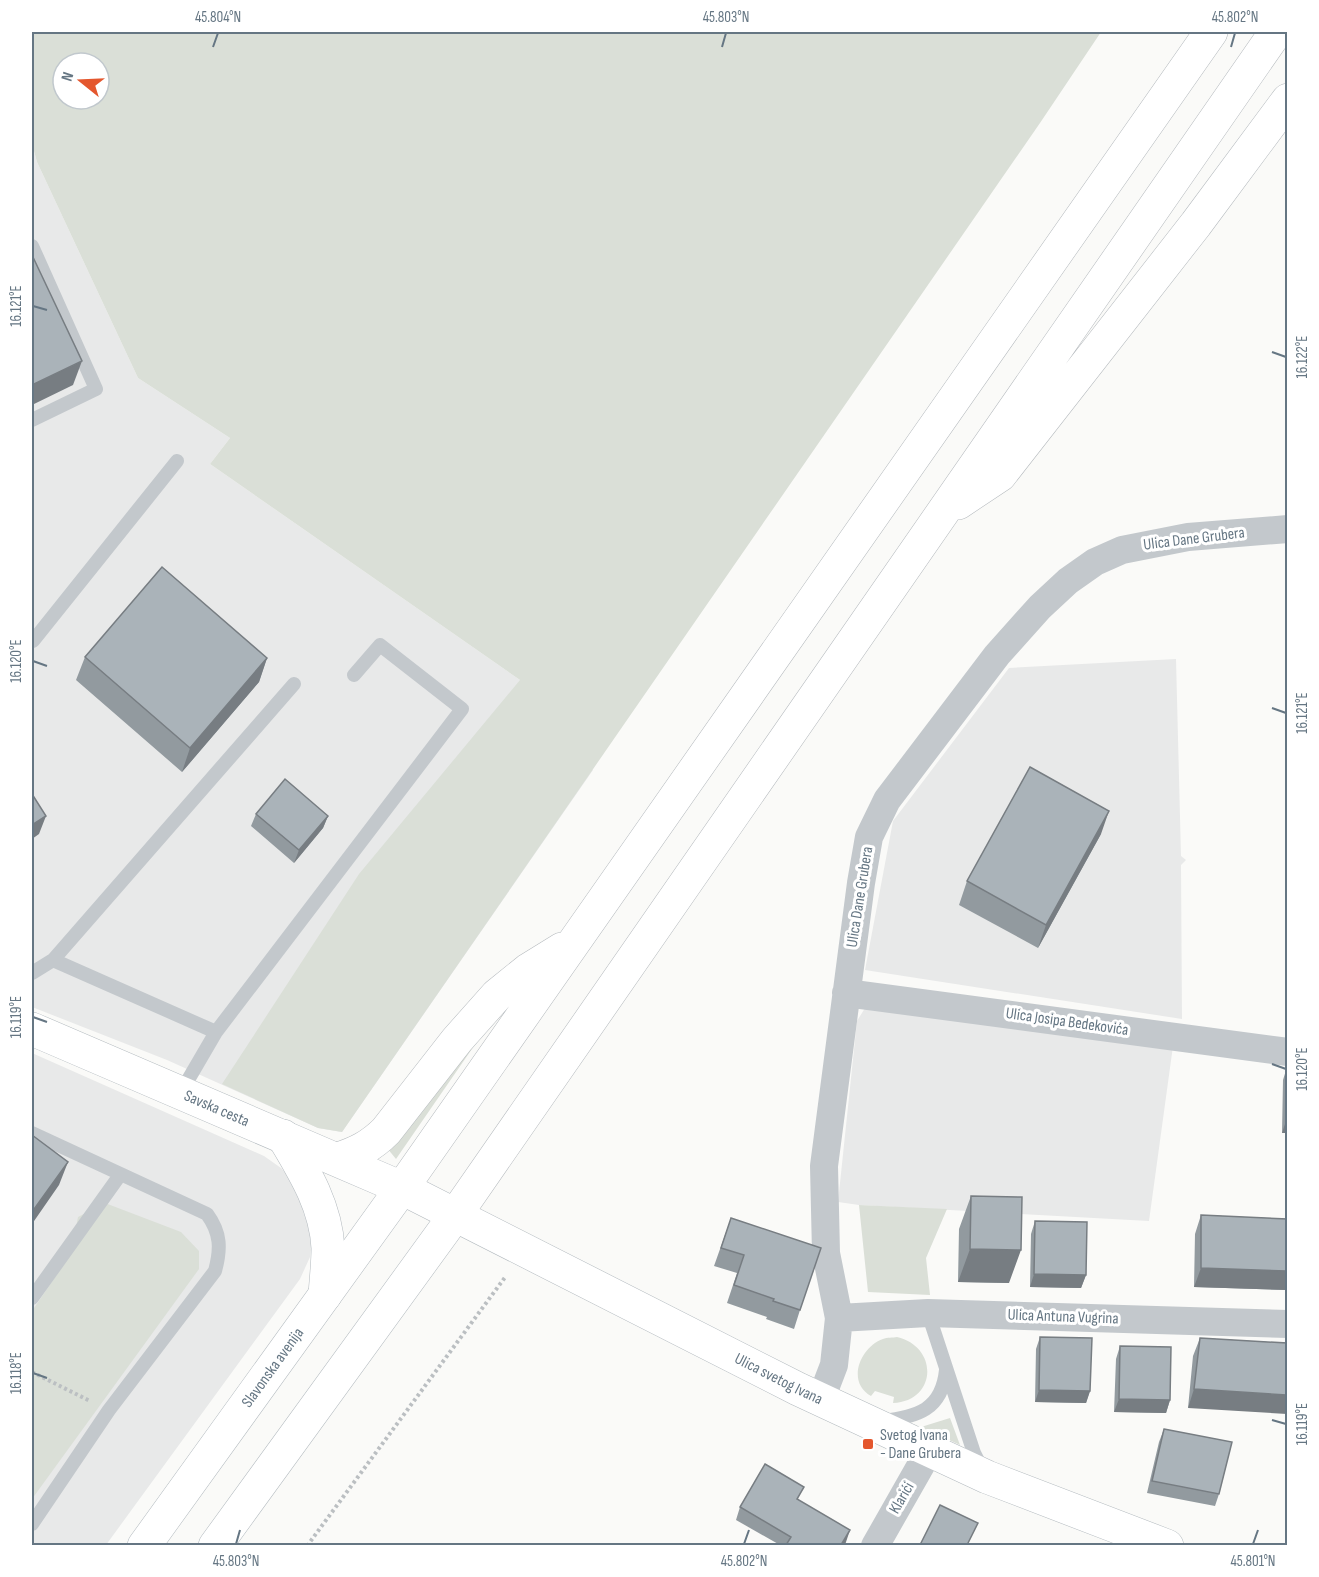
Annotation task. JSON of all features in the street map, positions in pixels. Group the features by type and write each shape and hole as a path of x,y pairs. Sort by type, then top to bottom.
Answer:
{"main road":[{"name":"Slavonska avenija","path":"144,1545 402,1188 1211,32"},
{"path":"215,1545 456,1214 1276,32"},
{"path":"944,512 1000,475 1188,234 1287,100"},
{"path":"338,1159 373,1144 386,1131 457,1040 497,995 528,970 576,940"},
{"name":"Savska cesta","path":"32,1029 402,1188"},
{"path":"283,1136 303,1168 317,1198 325,1225 328,1249 325,1295"},
{"name":"Ulica svetog Ivana","path":"402,1188 820,1399 929,1451 1147,1542"}],"street":[{"name":"Ulica Dane Grubera","path":"820,1399 834,1365 839,1318 826,1253 824,1166 861,883 869,837 887,800 997,655 1040,607 1068,581 1095,562 1122,550 1188,537 1287,529"},
{"name":"Ulica Josipa Bedekovića","path":"846,993 1287,1052"},
{"name":"Ulica Antuna Vugrina","path":"839,1318 928,1313 1287,1324"},
{"name":"Klarići","path":"875,1545 929,1451"}],"lane":[{"path":"32,246 96,389 32,420"},
{"path":"32,641 177,461"},
{"path":"181,1092 216,1032 462,709 380,645 354,675"},
{"path":"32,973 53,960 294,684"},
{"path":"53,960 216,1032"},
{"path":"32,1133 207,1214 215,1225 220,1253 215,1271 109,1410 32,1524"},
{"path":"32,1298 120,1175"},
{"path":"928,1313 974,1453 987,1477"},
{"path":"871,1423 906,1417 930,1407 940,1395 945,1382 946,1366"}],"path":[{"path":"307,1545 510,1270"},
{"path":"32,1372 109,1410"}],"shaded area":[{"path":"32,32 1101,32 342,1132 318,1128 222,1084 359,874 520,680 210,464 230,438 138,378 37,162 32,144"},
{"path":"32,144 37,162 138,378 230,438 210,464 520,680 593,770 342,1132 318,1128 167,1060 32,1007"},
{"path":"1176,659 1181,856 1186,860 1181,865 1182,1019 865,970 893,821 1009,668"},
{"path":"865,1008 1173,1046 1149,1221 838,1202 857,1021"},
{"path":"494,1017 396,1159 387,1148"},
{"path":"32,1053 264,1156 281,1168 306,1201 312,1243 310,1257 300,1279 106,1545 32,1545"},
{"path":"105,1203 181,1232 199,1251 199,1269 32,1499 32,1311 71,1254 78,1217"},
{"path":"859,1205 947,1209 926,1258 930,1295 868,1292"},
{"path":"897,1337 911,1343 920,1351 926,1362 927,1373 925,1384 918,1393 908,1400 893,1403 894,1397 875,1391 871,1396 863,1390 858,1374 859,1365 868,1349 883,1339"},
{"path":"950,1418 960,1445 921,1427"}],"building":[{"path":"32,255 82,361 32,385"},
{"path":"162,567 267,658 190,748 85,657"},
{"path":"1030,767 1109,811 1046,925 967,881"},
{"path":"285,779 328,816 299,850 256,814"},
{"path":"32,794 46,816 32,825"},
{"path":"1287,1069 1287,1121 1286,1121"},
{"path":"32,1135 68,1162 32,1212"},
{"path":"971,1196 1022,1197 1021,1250 970,1249"},
{"path":"1201,1215 1287,1219 1287,1271 1201,1268"},
{"path":"731,1218 821,1248 800,1310 734,1285 744,1255 721,1248"},
{"path":"1035,1221 1087,1222 1086,1275 1034,1274"},
{"path":"1040,1337 1092,1338 1090,1391 1039,1390"},
{"path":"1200,1338 1287,1343 1287,1395 1194,1389"},
{"path":"1120,1346 1171,1347 1170,1400 1119,1399"},
{"path":"1164,1429 1232,1442 1219,1494 1152,1481"},
{"path":"765,1464 804,1487 797,1499 850,1530 841,1545 786,1545 791,1537 740,1507"},
{"path":"940,1505 978,1523 967,1545 920,1545"}],"place":[{"name":"Svetog Ivana - Dane Grubera","path":"868,1444"}]}
